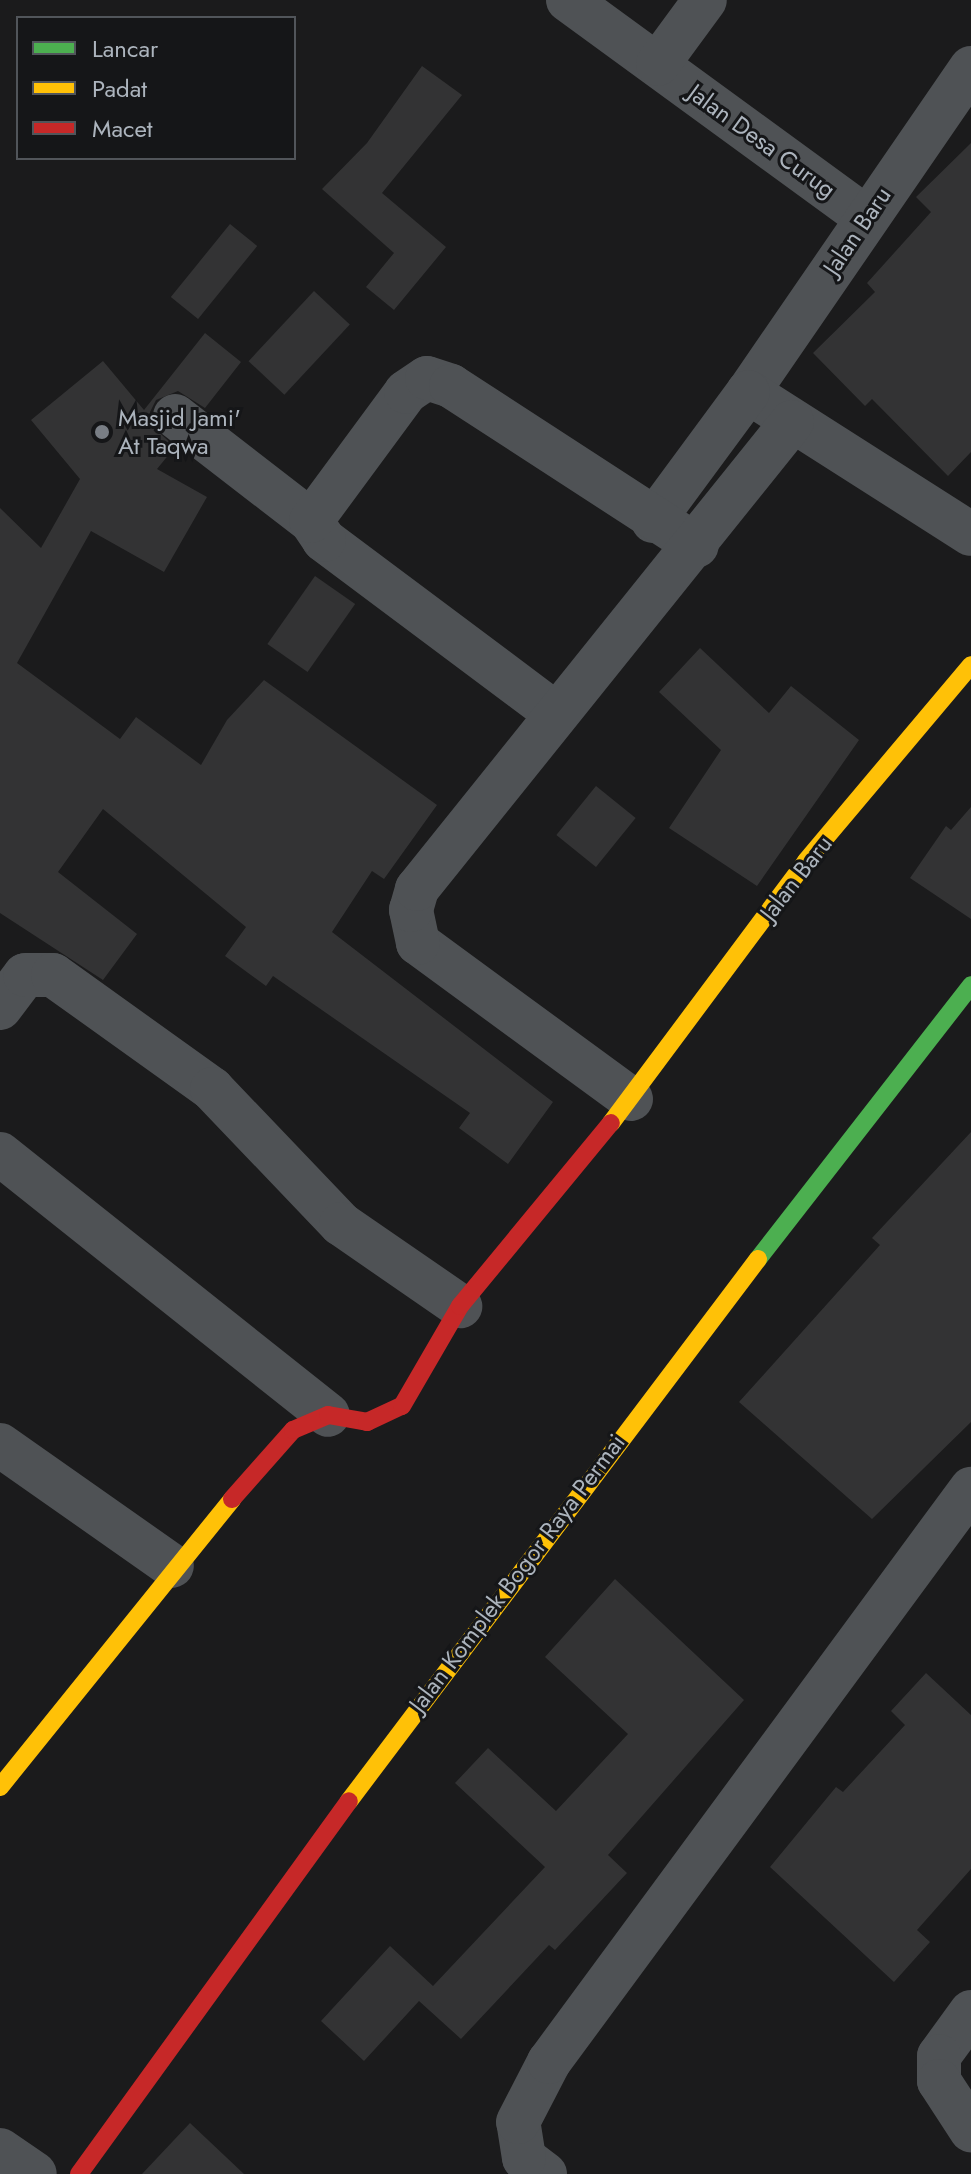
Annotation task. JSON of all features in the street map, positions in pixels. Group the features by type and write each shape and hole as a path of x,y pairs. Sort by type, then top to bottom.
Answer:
{"street":[{"name":"Jalan Desa Curug","path":"568,0 866,217"},
{"path":"658,64 705,0"},
{"name":"Jalan Baru","path":"653,521 748,392 971,68"},
{"path":"311,521 381,422 427,378 451,386 653,521 697,546"},
{"path":"748,392 971,534"},
{"path":"175,416 311,521 324,540 555,713"},
{"path":"631,1099 418,943 411,910 417,889 555,713 697,546 792,422"},
{"name":"Jalan Baru","path":"460,1306 631,1099 806,861 971,665"},
{"path":"0,1154 328,1415 367,1422 402,1406 460,1306 341,1224 212,1089 53,975 8,979"},
{"name":"Jalan Komplek Bogor Raya Permai","path":"79,2174 502,1589 971,985"},
{"path":"0,1787 172,1566 293,1430 328,1415"},
{"path":"0,1445 172,1566"},
{"path":"545,2174 524,2158 518,2122 549,2062 971,1489"},
{"path":"971,2012 939,2056 939,2081 971,2130"},
{"path":"0,2150 35,2174"}],"building":[{"path":"422,66 462,95 382,193 446,247 394,310 366,287 394,253 322,189 367,143"},
{"path":"971,143 971,452 948,476 872,399 865,406 813,353 875,292 867,283 931,212 916,197"},
{"path":"230,224 257,246 198,319 171,297"},
{"path":"314,291 350,324 284,395 249,361"},
{"path":"205,333 241,362 205,408 178,391 156,400 150,412 152,426 175,447 157,469 207,497 164,572 91,531 17,663 120,739 136,717 201,765 227,720 264,680 437,805 384,879 372,871 332,932 553,1102 508,1164 459,1128 470,1113 273,976 266,986 225,956 246,927 103,809 58,872 137,934 103,980 0,913 0,508 41,548 80,479 31,420 103,361 144,410"},
{"path":"315,576 355,604 308,672 267,644"},
{"path":"700,648 769,713 791,686 859,740 757,886 669,828 721,750 659,692"},
{"path":"596,786 636,818 596,867 556,835"},
{"path":"971,807 971,919 910,878 946,826 951,830"},
{"path":"971,1132 971,1422 872,1519 739,1402 880,1245 872,1238"},
{"path":"615,1579 744,1700 608,1855 627,1873 555,1950 549,1945 461,2039 419,2001 364,2061 321,2021 390,1946 433,1986 545,1867 455,1783 488,1748 556,1811 628,1734 545,1657"},
{"path":"926,1673 971,1715 971,1869 917,1930 930,1942 894,1982 770,1867 836,1787 843,1792 905,1725 891,1711"},
{"path":"190,2123 244,2174 142,2174"}],"traffic: fast":[{"path":"758,1259 971,985"}],"traffic: slow":[{"path":"611,1123 806,861 971,665"},
{"path":"349,1801 758,1259"},
{"path":"0,1787 232,1499"}],"traffic: jam":[{"path":"232,1499 293,1430 328,1415 367,1422 402,1406 460,1306 611,1123"},
{"path":"79,2174 349,1801"}],"place":[{"name":"Masjid Jami' At Taqwa","path":"102,432"}]}
